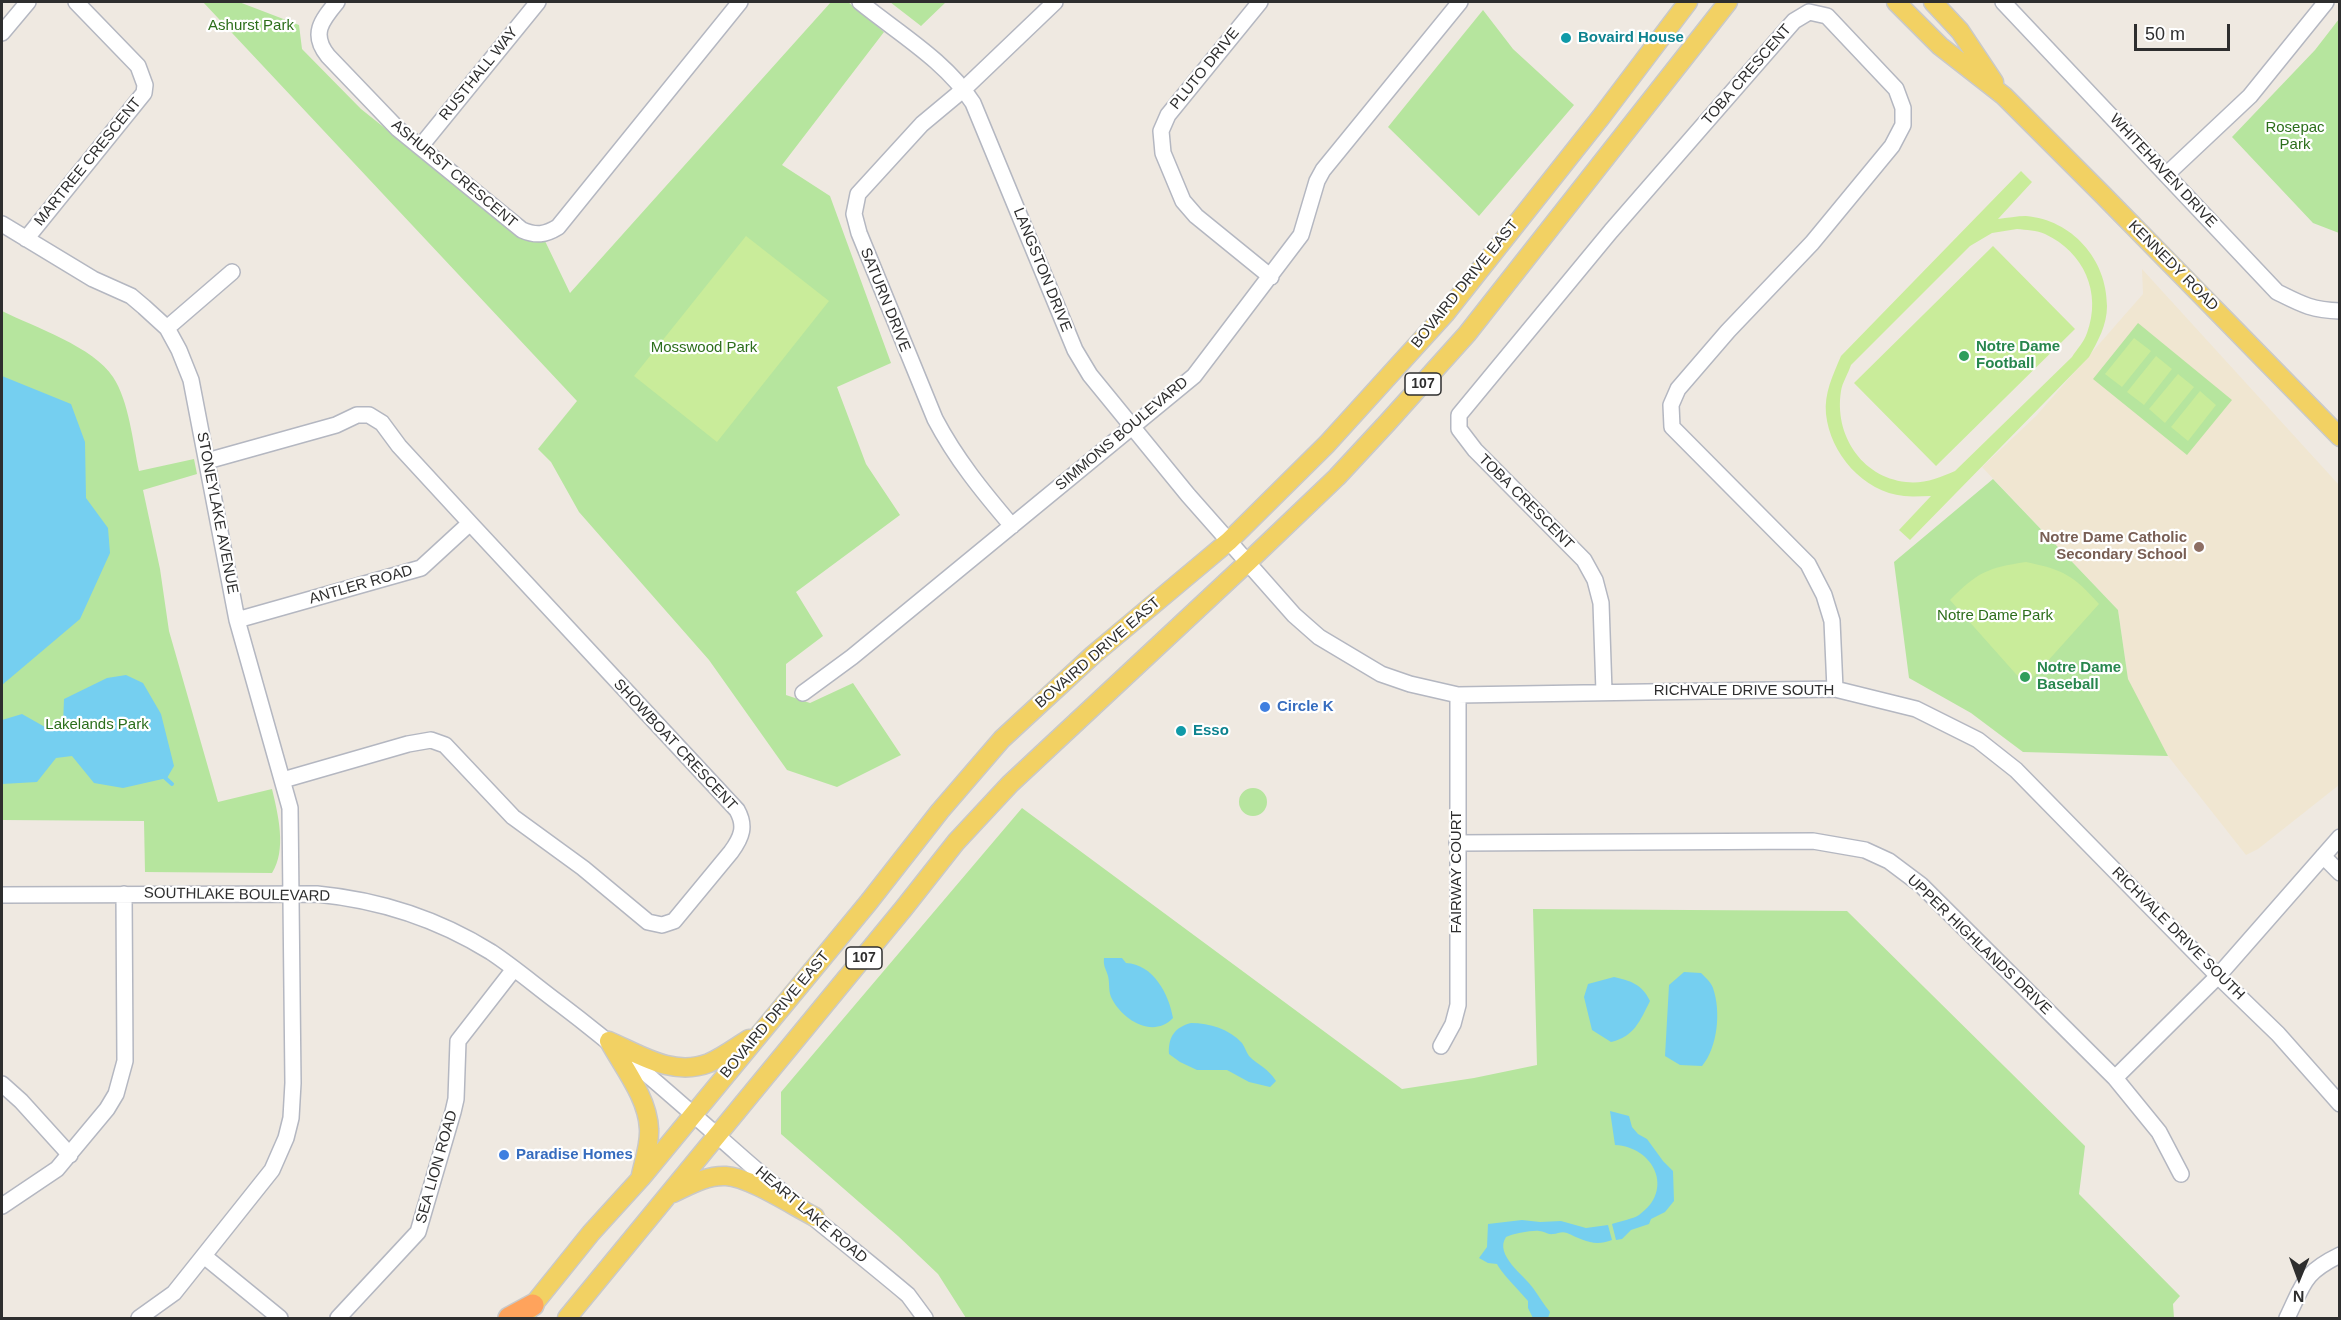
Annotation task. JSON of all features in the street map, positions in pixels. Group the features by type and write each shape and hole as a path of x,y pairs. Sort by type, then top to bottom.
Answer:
{"highway":[{"path":"509,1318 527,1312"}],"main road":[{"name":"BOVAIRD DRIVE EAST","path":"527,1312 591,1233 641,1178 940,811 1002,739 1093,655 1229,541 1327,444 1444,314 1601,117 1688,2"},
{"name":"BOVAIRD DRIVE EAST","path":"567,1318 956,842 1010,783 1337,477 1467,334 1728,2"},
{"path":"1896,2 1940,46 2004,96"},
{"path":"1933,2 1960,31 2004,96"},
{"name":"KENNEDY ROAD","path":"2004,96 2120,211 2340,437"},
{"path":"609,1041 668,1067 684,1069 711,1062 761,1032"},
{"path":"609,1041 643,1103 648,1118 649,1138 641,1178"},
{"path":"669,1194 704,1179 725,1176 740,1178 814,1217"}],"street":[{"path":"2,33 28,2"},
{"name":"MARTREE CRESCENT","path":"26,239 144,93 146,85 138,66 76,2"},
{"name":"ASHURST CRESCENT","path":"337,2 321,25 319,41 322,48 398,129 522,230 536,234 549,233 558,227 740,2"},
{"name":"RUSTHALL WAY","path":"420,147 538,2"},
{"name":"LANGSTON DRIVE","path":"860,2 918,47 964,89 978,114 1075,350 1090,375 1188,495 1248,562"},
{"path":"964,89 1055,2"},
{"name":"PLUTO DRIVE","path":"1260,2 1168,115 1161,131 1163,153 1183,201 1197,216 1271,277"},
{"name":"SIMMONS BOULEVARD","path":"802,693 852,657 1131,425 1194,376 1300,236 1317,181 1323,170 1460,2"},
{"name":"WHITEHAVEN DRIVE","path":"2003,2 2277,292 2298,304 2311,308 2340,311"},
{"path":"2166,174 2250,96 2326,2"},
{"name":"TOBA CRESCENT","path":"1604,692 1601,603 1595,580 1584,560 1475,450 1459,429 1459,415 1618,222 1794,21 1809,12 1827,16 1896,89 1903,108 1903,125 1892,146 1812,243 1728,331 1678,389 1671,405 1670,417 1672,427 1808,564 1824,595 1832,621 1835,689"},
{"name":"SATURN DRIVE","path":"964,89 922,124 858,194 854,214 859,233 935,419 950,449 1012,526"},
{"name":"STONEYLAKE AVENUE","path":"2,224 93,279 131,296 167,328 179,350 191,380 237,620 284,780 292,826 293,1100 286,1138 272,1170 174,1293 139,1318"},
{"path":"167,328 232,272"},
{"name":"SHOWBOAT CRESCENT","path":"207,461 336,425 357,415 369,415 382,423 399,446 736,810 742,819 743,831 739,842 674,921 662,925 648,922 583,868 513,817 453,752 438,741 423,740 284,780"},
{"name":"ANTLER ROAD","path":"237,620 421,568 470,523"},
{"name":"RICHVALE DRIVE SOUTH","path":"1248,562 1294,615 1319,637 1356,661 1381,674 1410,684 1458,695 1835,689 1916,709 1978,740 2016,770 2278,1034 2340,1104"},
{"name":"FAIRWAY COURT","path":"1441,1046 1454,1024 1458,1005 1458,695"},
{"path":"2115,1078 2218,976 2340,837"},
{"name":"UPPER HIGHLANDS DRIVE","path":"1457,843 1813,841 1865,850 1889,861 1922,885 2115,1078 2158,1132 2181,1174"},
{"path":"2323,856 2340,873"},
{"name":"SOUTHLAKE BOULEVARD","path":"2,895 292,893 355,898 406,912 473,942 514,969 609,1041 693,1114"},
{"path":"2,1206 57,1169 107,1109 116,1094 122,1077 125,1051 124,894"},
{"name":"SEA LION ROAD","path":"338,1318 418,1232 456,1099 458,1041 514,969"},
{"path":"2,1084 21,1101 70,1155"},
{"name":"HEART LAKE ROAD","path":"693,1114 908,1295 925,1318"},
{"path":"2287,1318 2307,1276 2319,1265 2340,1255"},
{"path":"204,1256 280,1318"}],"shaded area":[{"name":"Notre Dame Catholic Secondary School","path":"2142,269 2339,485 2339,785 2258,849 2246,855 2168,756 2132,689 2128,679 2118,610 1982,467 2036,416 2143,294"}],"green space":[{"name":"Mosswood Park","path":"203,2 239,2 299,25 302,49 361,109 515,232 545,241 570,293 831,2 848,2 884,32 782,165 830,196 891,363 837,387 866,464 900,515 796,592 823,636 786,664 786,695 810,703 853,683 901,755 837,787 787,770 709,660 579,512 551,462 538,449 577,401"},
{"path":"890,2 946,2 921,26"},
{"path":"1483,10 1513,49 1574,105 1479,216 1388,127"},
{"name":"Rosepac Park","path":"2339,19 2339,233 2313,223 2232,137 2315,50"},
{"path":"2021,171 2032,182 1998,219 2026,216 2058,225 2084,245 2094,258 2101,273 2107,313 2101,333 2089,357 1910,540 1899,530 1931,496 1904,496 1875,487 1851,468 1834,443 1826,414 1826,399 1841,356","holes":["2017,229 2045,234 2070,251 2079,263 2091,289 2092,303 2091,318 2084,339 2072,357 1955,471 1919,482 1906,482 1876,472 1854,451 1842,423 1841,391 1851,365 1970,246 1992,233"]},
{"path":"746,236 829,301 717,442 634,376"},
{"name":"Notre Dame Football","path":"1993,246 2075,329 1936,466 1854,383"},
{"name":"Lakelands Park","path":"2,311 78,347 104,366 113,377 123,398 139,471 194,459 197,474 143,490 160,569 169,631 218,802 272,789 279,820 280,843 277,864 272,873 145,872 144,821 2,820"},
{"path":"2138,323 2232,400 2187,455 2093,379"},
{"path":"2134,338 2151,351 2122,387 2105,374"},
{"path":"2156,356 2172,369 2144,405 2127,392"},
{"path":"2178,374 2194,387 2165,423 2149,409"},
{"path":"2200,391 2216,405 2188,441 2171,427"},
{"name":"Notre Dame Park","path":"1993,479 2118,610 2128,679 2168,756 2023,752 1971,713 1909,678 1894,562"},
{"path":"2026,562 2067,575 2082,586 2099,604 2028,683 2023,682 1950,600 1976,577 1992,569"},
{"path":"1253,788 1263,792 1267,802 1263,812 1253,816 1243,812 1239,802 1243,792"},
{"path":"1022,808 1402,1089 1537,1065 1533,909 1847,911 2085,1146 2079,1194 2180,1296 2173,1304 2174,1318 966,1318 938,1274 781,1134 781,1092"}],"water":[{"path":"2,376 71,404 85,442 86,498 108,528 110,553 80,619 2,685"},
{"path":"126,675 143,683 161,714 174,766 167,778 123,788 94,783 72,756 56,758 37,782 2,784 2,720 22,714 45,727 63,725 64,699 107,678"},
{"path":"1104,958 1122,958 1126,963 1136,965 1152,975 1168,999 1173,1018 1157,1027 1148,1027 1123,1014 1111,996"},
{"path":"1684,972 1701,973 1713,988 1717,1007 1715,1039 1702,1066 1680,1065 1665,1056 1669,985"},
{"path":"1614,977 1635,984 1650,1001 1631,1032 1611,1042 1592,1030 1584,997 1588,984"},
{"path":"1191,1023 1205,1024 1231,1034 1242,1043 1249,1056 1276,1081 1270,1087 1249,1082 1227,1070 1197,1070 1180,1062 1169,1054 1171,1038 1181,1027"},
{"path":"1610,1111 1629,1116 1632,1127 1647,1139 1673,1171 1674,1201 1665,1212 1651,1219 1649,1224 1631,1230 1622,1239 1616,1240 1612,1224 1639,1215 1650,1205 1656,1194 1658,1182 1649,1161 1640,1153 1615,1145"},
{"path":"1522,1220 1561,1221 1586,1228 1608,1225 1612,1240 1594,1243 1565,1232 1551,1234 1541,1231 1506,1237 1503,1244 1507,1258 1550,1312 1548,1318 1533,1318 1528,1308 1528,1301 1497,1264 1488,1263 1479,1258 1487,1247 1488,1224"}],"waterway":[{"path":"162,775 172,784"}],"place":[{"name":"Bovaird House","path":"1566,38"},
{"name":"Notre Dame Football","path":"1964,356"},
{"name":"Notre Dame Catholic Secondary School","path":"2199,547"},
{"name":"Notre Dame Baseball","path":"2025,677"},
{"name":"Circle K","path":"1265,707"},
{"name":"Esso","path":"1181,731"},
{"name":"Paradise Homes","path":"504,1155"}],"park label":[{"name":"Ashurst Park","path":"251,26"}]}
